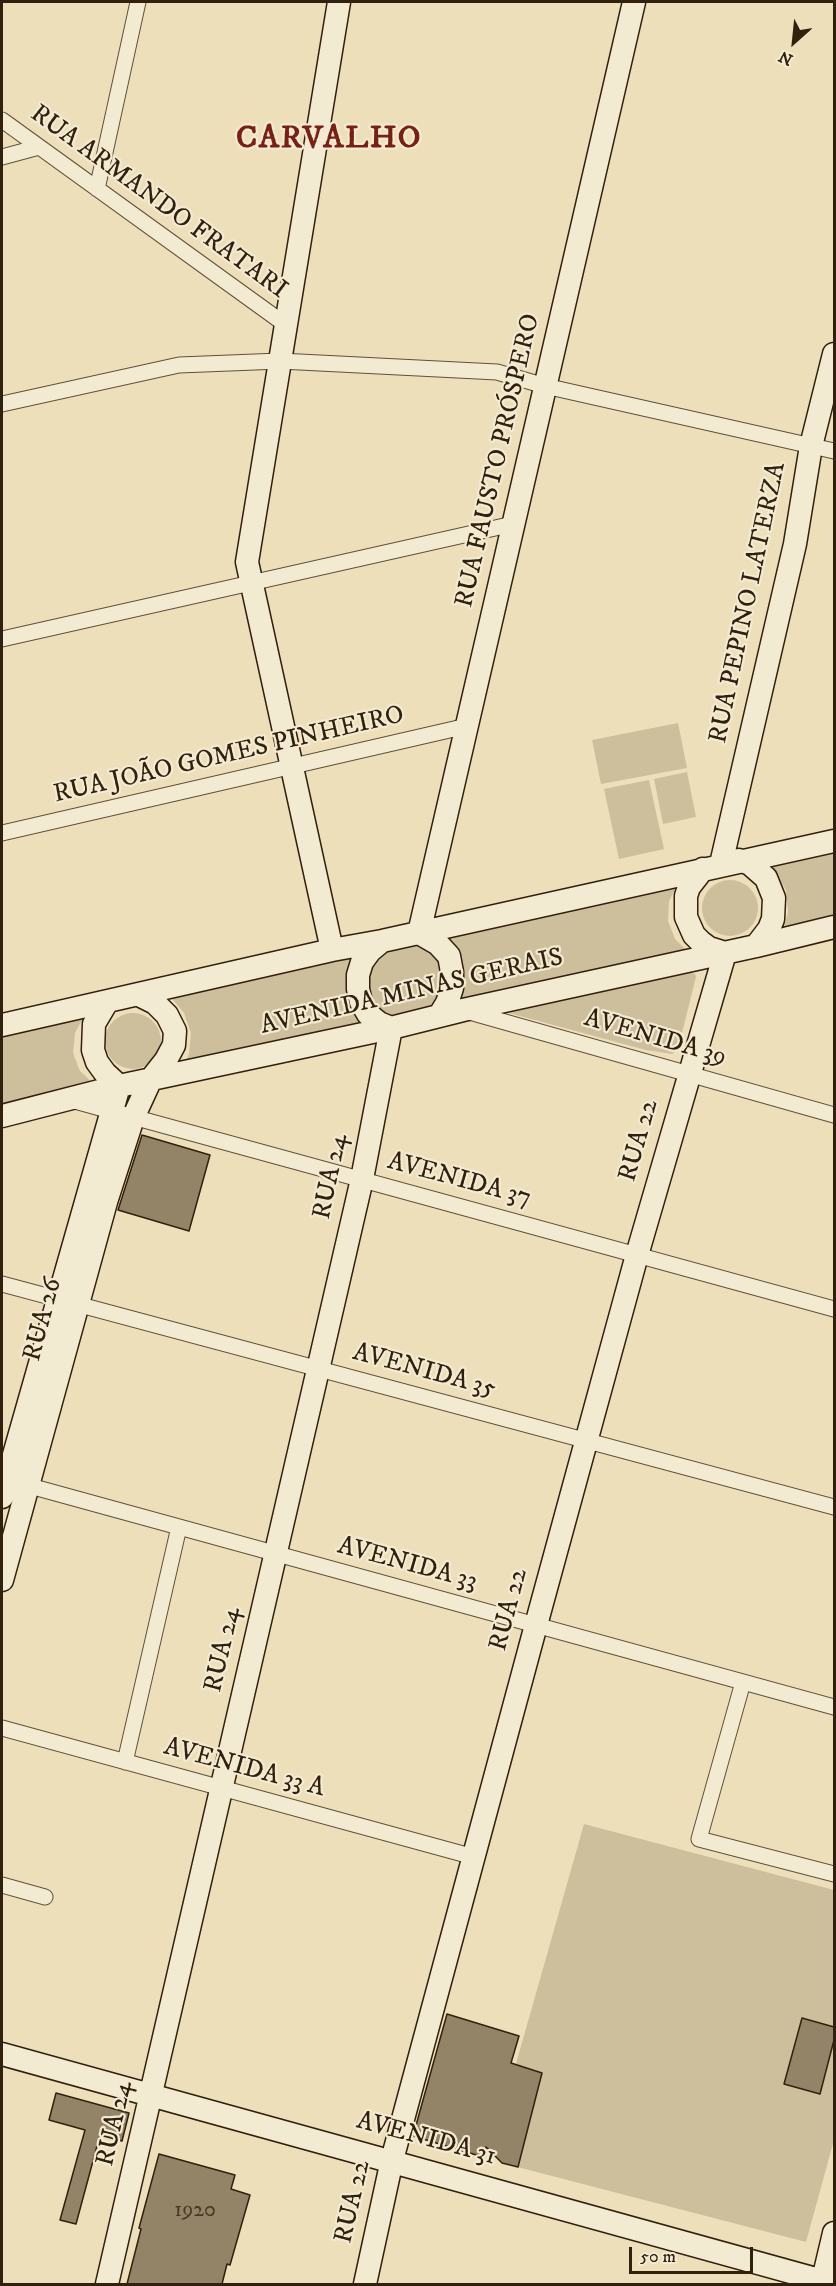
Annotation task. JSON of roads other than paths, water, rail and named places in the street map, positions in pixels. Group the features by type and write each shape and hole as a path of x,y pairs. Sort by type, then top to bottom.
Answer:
{"street":[{"path":"97,189 138,2"},
{"path":"332,950 247,562 339,2"},
{"name":"RUA FAUSTO PRÓSPERO","path":"420,933 634,2"},
{"name":"RUA ARMANDO FRATARI","path":"2,120 286,325"},
{"path":"2,157 39,147"},
{"name":"RUA PEPINO LATERZA","path":"721,864 795,544 811,446 834,354"},
{"path":"2,404 179,365 280,362 497,372 545,386 834,451"},
{"path":"2,639 513,524"},
{"name":"RUA JOÃO GOMES PINHEIRO","path":"2,832 467,726"},
{"path":"2,1025 332,950 420,933 721,864 834,841"},
{"path":"725,953 709,948 701,942 694,935 686,917 686,896 689,887 721,864 759,870 771,887 774,898 773,919 769,929 756,946"},
{"name":"AVENIDA MINAS GERAIS","path":"2,1116 119,1086 391,1028 834,927"},
{"path":"420,933 438,944 449,956 452,988 439,1016"},
{"path":"382,941 362,962 358,975 358,989 361,1002 368,1014 379,1023 391,1028"},
{"name":"RUA 22","path":"365,2284 392,2160 586,1440 725,953"},
{"path":"139,995 155,1003 167,1015 175,1031 174,1045 151,1079"},
{"path":"107,1002 94,1024 93,1050 105,1073 119,1086"},
{"name":"AVENIDA 39","path":"463,1010 834,1115"},
{"name":"RUA 24","path":"107,2284 362,1179 391,1028"},
{"name":"RUA 26","path":"96,1200 151,1079"},
{"name":"RUA 26","path":"2,1580 9,1485 96,1200 111,1112 119,1086"},
{"name":"AVENIDA 37","path":"70,1100 834,1309"},
{"name":"AVENIDA 35","path":"2,1284 834,1507"},
{"name":"AVENIDA 33","path":"9,1485 179,1527 834,1707"},
{"path":"125,1762 179,1527"},
{"path":"743,1682 699,1839 834,1874"},
{"name":"AVENIDA 33 A","path":"2,1728 474,1857"},
{"path":"2,1885 45,1897"},
{"name":"AVENIDA 31","path":"2,2054 392,2160 826,2283"},
{"path":"826,2283 834,2233"}],"district":[{"name":"CARVALHO","path":"329,140"}]}
